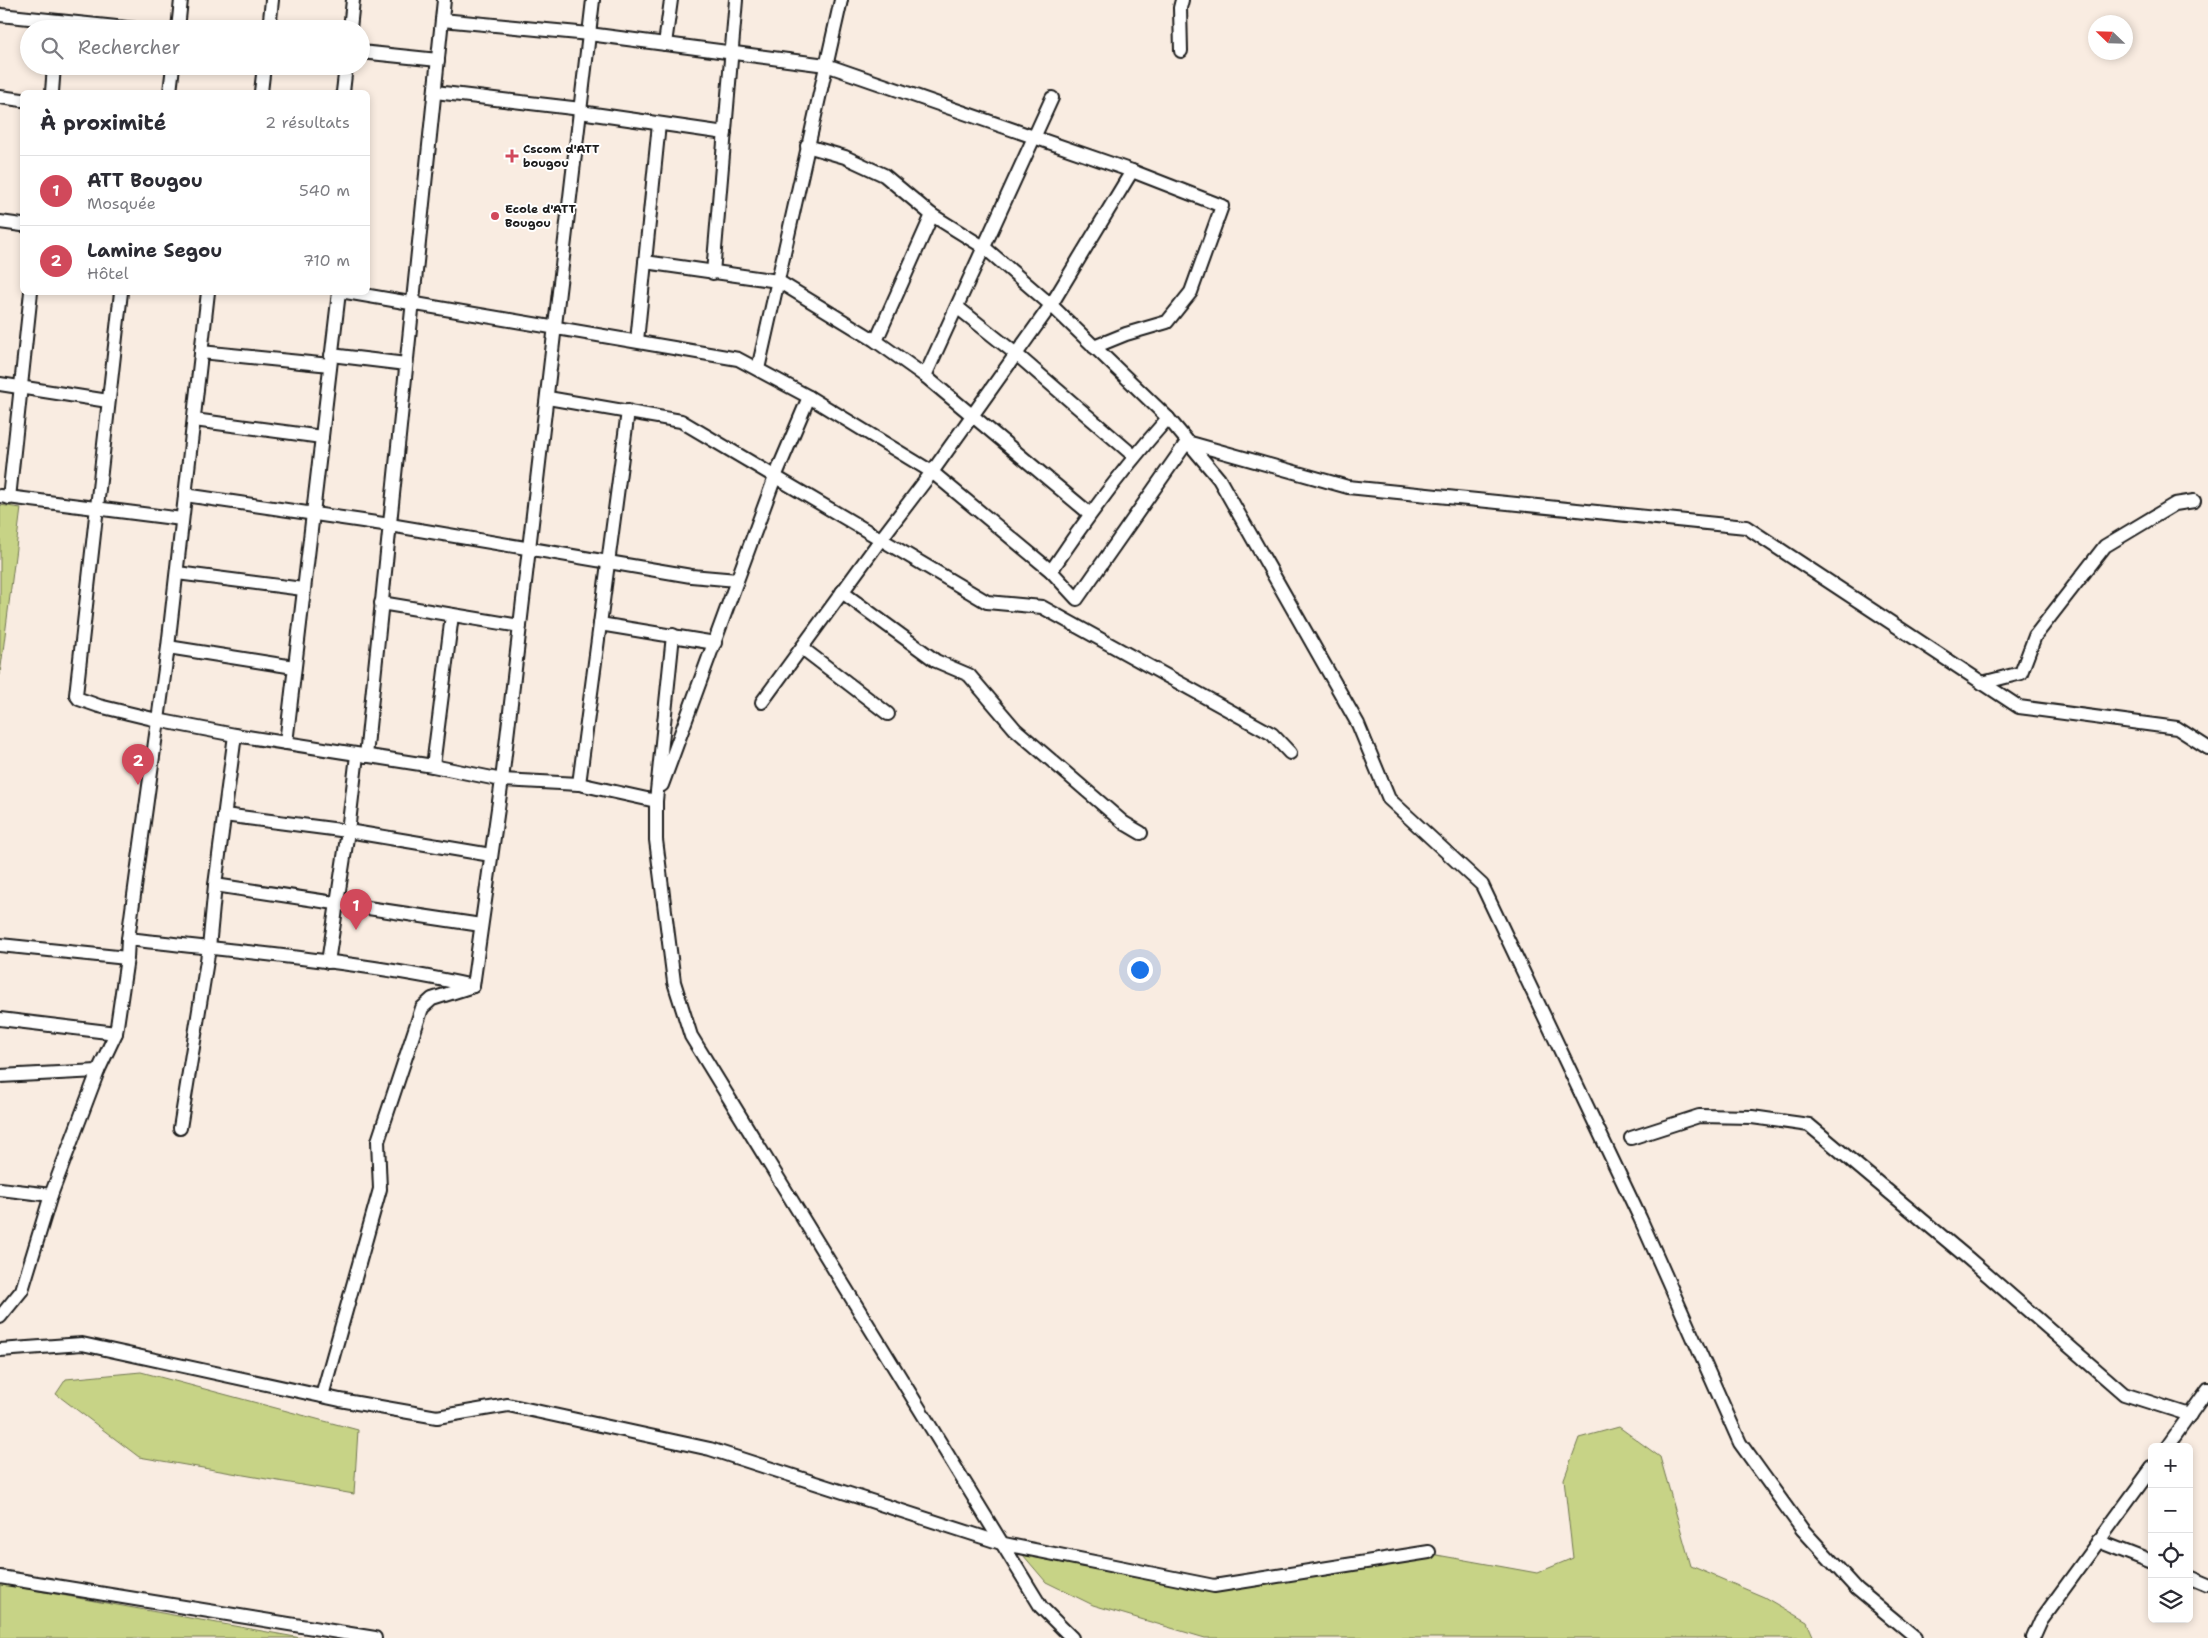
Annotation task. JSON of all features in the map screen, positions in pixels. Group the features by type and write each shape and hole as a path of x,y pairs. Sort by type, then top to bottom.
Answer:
{"street":[{"path":"179,20 181,0"},
{"path":"270,20 272,0"},
{"path":"351,20 353,0"},
{"path":"328,962 361,755 381,603 444,0"},
{"path":"473,986 502,780 594,0"},
{"path":"665,44 671,0"},
{"path":"713,272 736,0"},
{"path":"758,369 840,0"},
{"path":"1180,51 1180,8 1182,0"},
{"path":"0,15 30,20"},
{"path":"442,20 590,34 826,64 1132,171 1222,206 1191,292 1167,322 1126,334 1094,347"},
{"path":"370,53 438,60"},
{"path":"52,90 53,75"},
{"path":"170,90 172,75"},
{"path":"261,90 263,75"},
{"path":"343,90 345,75"},
{"path":"435,92 580,110 725,133"},
{"path":"0,97 20,100"},
{"path":"925,376 1052,98"},
{"path":"637,341 659,124"},
{"path":"807,146 845,157 884,175 932,215 985,248 1051,306 1168,418 1219,480 1358,724 1389,800 1482,885 1640,1218 1740,1443 1808,1536 1857,1589 1916,1638"},
{"path":"762,702 880,539 932,472 1051,306 1132,171"},
{"path":"876,341 932,215"},
{"path":"0,222 20,225"},
{"path":"645,262 778,281 876,341 925,376 1090,513"},
{"path":"31,295 21,388 5,497 182,519"},
{"path":"121,295 76,695 82,702 158,720 235,735 433,766 502,780 579,784 656,801"},
{"path":"0,1317 22,1290 51,1195 98,1071 116,1033 168,647 208,295"},
{"path":"286,743 330,360 340,295"},
{"path":"361,295 412,305 637,341 738,360 809,397 932,472 1051,571 1077,599 1188,442"},
{"path":"957,307 1016,354 1134,456"},
{"path":"202,352 406,364"},
{"path":"0,384 108,401"},
{"path":"656,801 775,477 809,397"},
{"path":"548,398 681,422 987,602 1042,607 1082,627 1272,734 1290,753"},
{"path":"579,784 628,411"},
{"path":"1051,571 1090,513 1134,456 1168,418"},
{"path":"194,420 322,437"},
{"path":"1188,442 1348,487 1746,527 2019,707 2177,728 2208,748"},
{"path":"185,495 390,525 691,576 738,580"},
{"path":"1982,683 2021,673 2035,636 2105,546 2175,504 2194,501"},
{"path":"177,573 304,589"},
{"path":"842,592 936,661 969,675 1015,729 1124,823 1141,834"},
{"path":"381,603 520,626"},
{"path":"433,766 452,615"},
{"path":"600,624 715,643"},
{"path":"673,635 656,801 656,840 674,982 692,1036 1041,1607 1072,1638"},
{"path":"168,647 294,667"},
{"path":"802,648 888,714"},
{"path":"180,1128 209,948 215,885 235,735"},
{"path":"224,815 348,831 491,855"},
{"path":"215,885 481,925"},
{"path":"128,939 328,962 440,979 473,986"},
{"path":"1,948 127,958"},
{"path":"322,1396 380,1188 378,1141 422,1008 432,1000 473,986"},
{"path":"0,1019 116,1033"},
{"path":"0,1076 98,1071"},
{"path":"1631,1138 1699,1116 1752,1117 1809,1124 1970,1259 2124,1394 2190,1414"},
{"path":"0,1189 51,1195"},
{"path":"0,1350 82,1344 322,1396 437,1417 508,1405 710,1449 1004,1544 1214,1586 1429,1552"},
{"path":"2170,1443 2208,1390"},
{"path":"2033,1638 2041,1620 2148,1473"},
{"path":"2098,1541 2148,1560"},
{"path":"0,1577 375,1638"},
{"path":"2191,1578 2208,1585"}],"green space":[{"path":"0,505 21,508 0,675"},
{"path":"141,1372 358,1430 354,1494 139,1457 56,1394 66,1379"},
{"path":"1619,1427 1660,1457 1691,1566 1764,1597 1807,1622 1814,1638 1205,1638 1093,1605 1046,1582 1023,1555 1210,1592 1437,1555 1537,1573 1573,1558 1564,1479 1579,1438"},
{"path":"0,1584 301,1638 0,1638"}],"place":[{"name":"Cscom d'ATT bougou","path":"512,156"},
{"name":"Ecole d'ATT Bougou","path":"495,216"},
{"name":"Lamine Segou","path":"138,785"},
{"name":"ATT Bougou","path":"356,930"}]}
